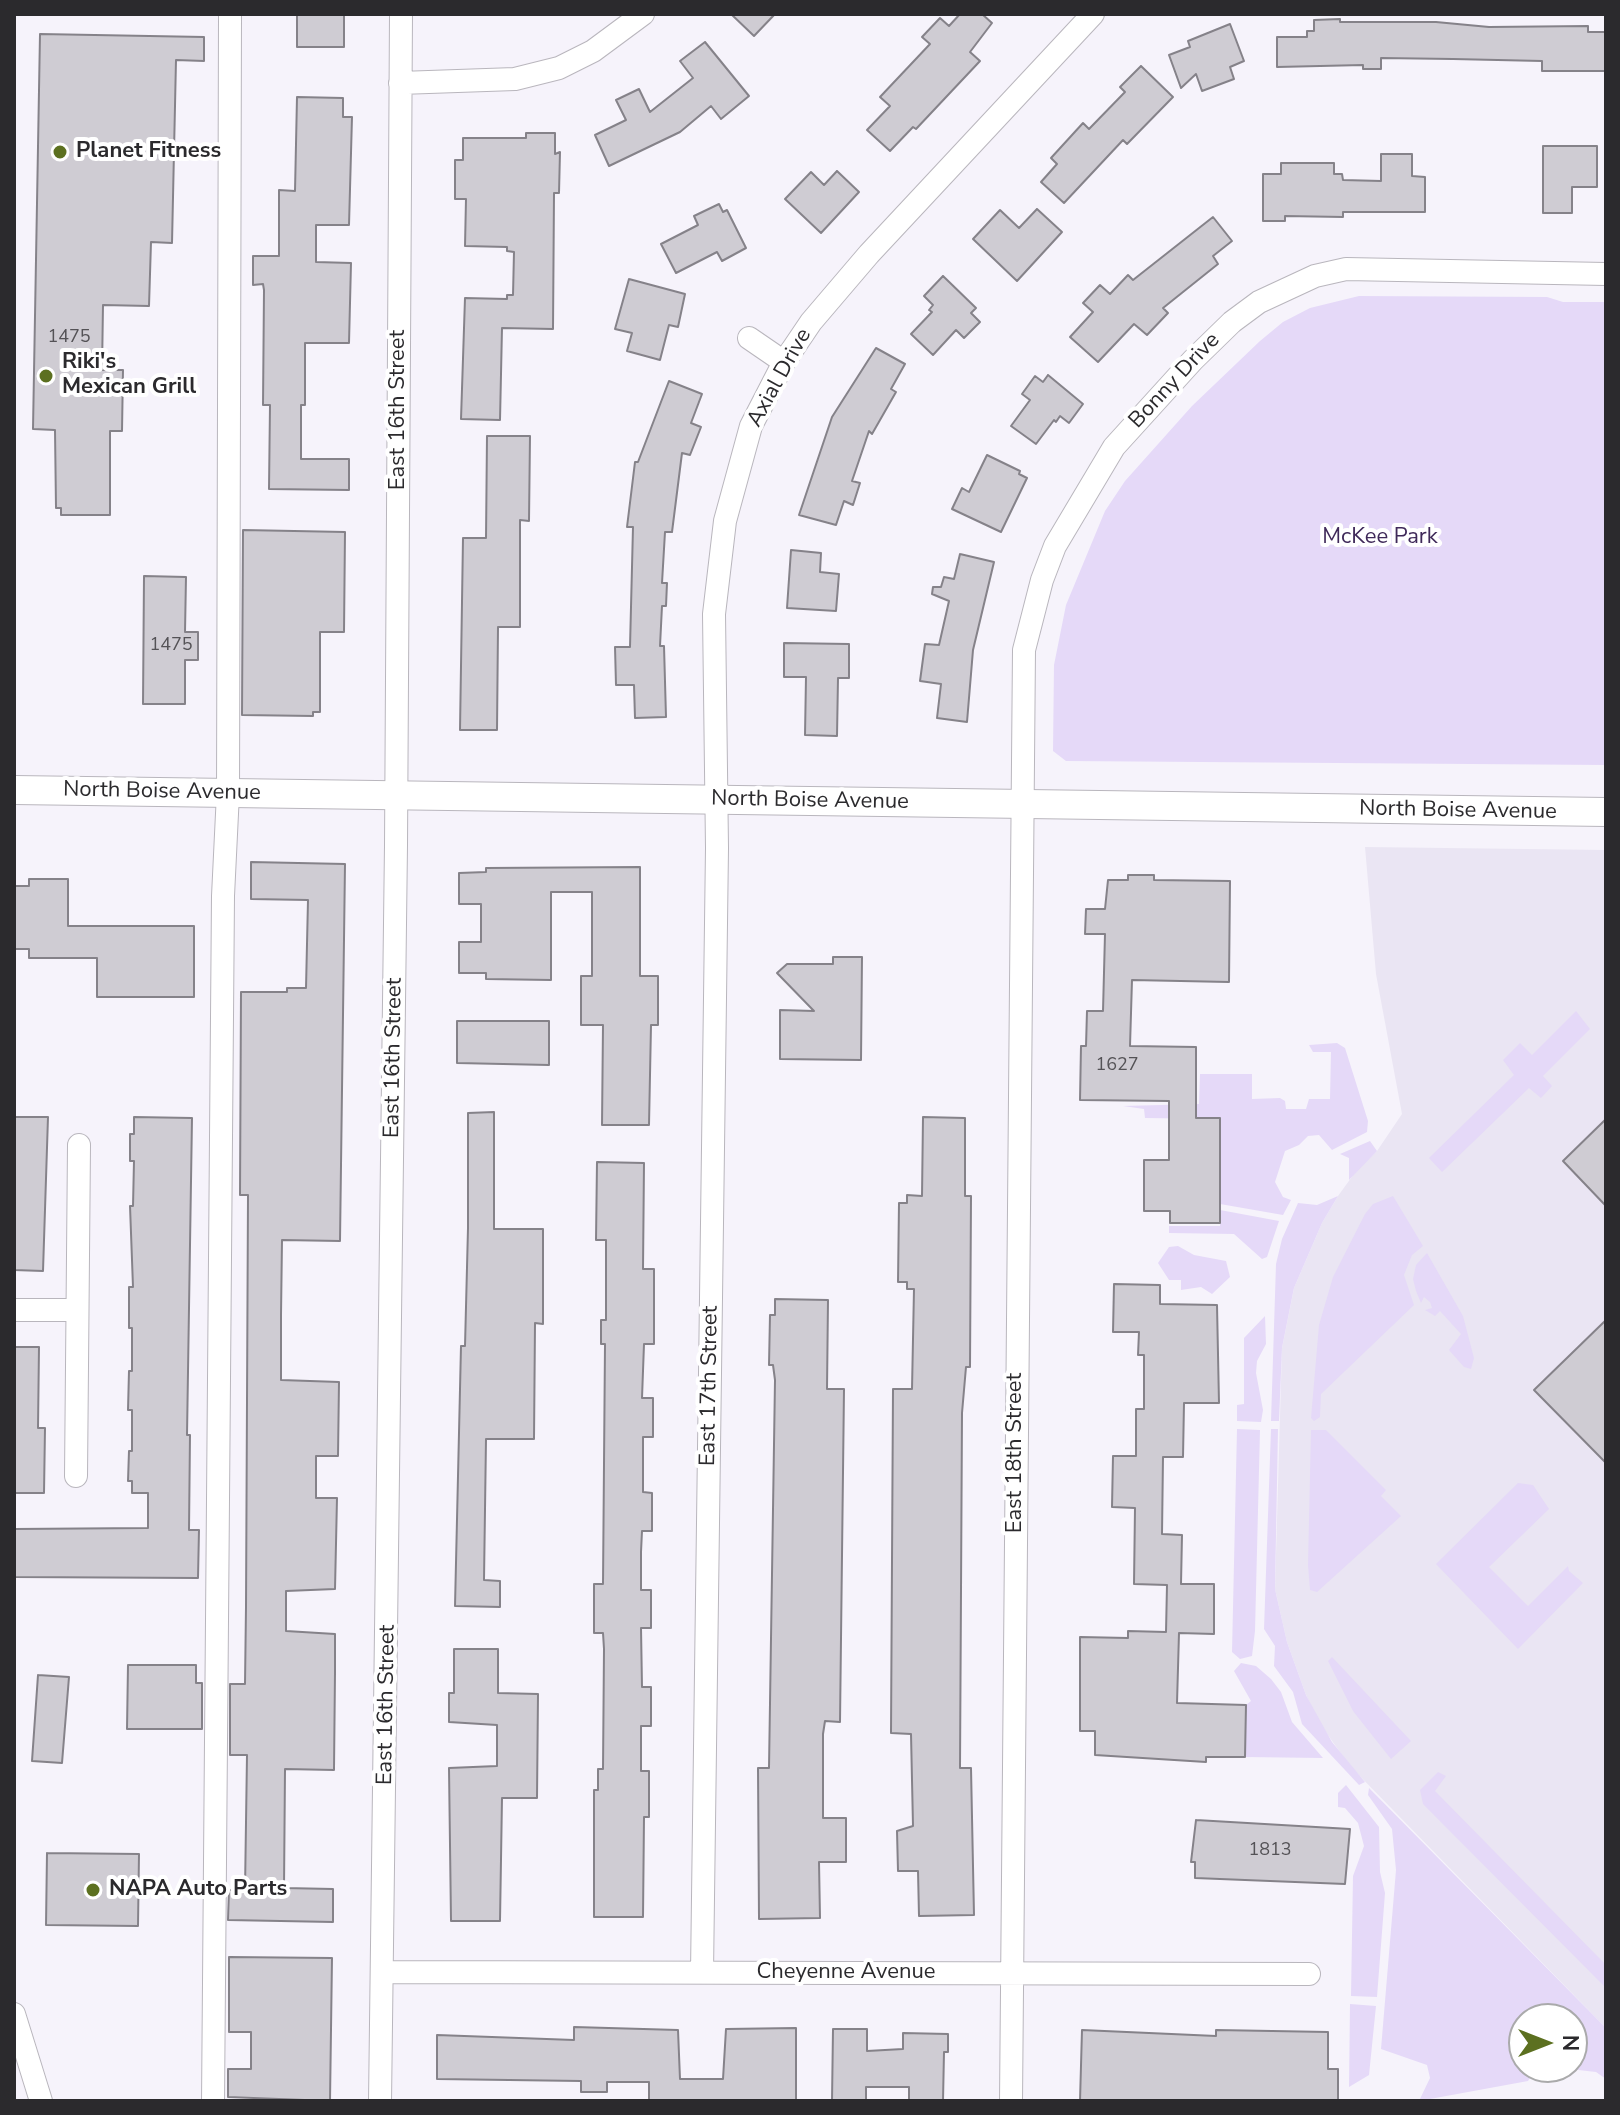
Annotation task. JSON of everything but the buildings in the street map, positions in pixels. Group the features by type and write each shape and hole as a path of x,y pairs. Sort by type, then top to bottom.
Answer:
{"street":[{"path":"213,2101 223,896 228,793 230,14"},
{"name":"East 16th Street","path":"380,2101 397,795 401,14"},
{"path":"400,83 515,79 559,68 593,51 643,14"},
{"name":"Axial Drive","path":"718,800 714,614 717,562 736,472 751,426 784,362 811,322 869,254 1093,14"},
{"name":"Bonny Drive","path":"1021,805 1024,650 1055,546 1114,447 1232,322 1259,302 1315,276 1346,269 1606,274"},
{"path":"749,338 784,362"},
{"name":"North Boise Avenue","path":"14,790 1606,812"},
{"name":"East 17th Street","path":"702,1972 718,800"},
{"name":"East 18th Street","path":"1011,2101 1021,805"},
{"path":"76,1476 79,1145"},
{"path":"14,1310 77,1310"},
{"name":"Cheyenne Avenue","path":"384,1972 1309,1974"},
{"path":"14,2014 41,2101"}],"shaded area":[{"path":"1365,847 1606,850 1606,2028 1588,2010 1588,2003 1582,2003 1350,1766 1320,1724 1306,1695 1287,1642 1275,1589 1282,1348 1294,1288 1322,1223 1338,1196 1359,1167 1377,1151 1402,1114 1376,974"}],"green space":[{"name":"McKee Park","path":"1359,296 1547,297 1563,302 1606,302 1606,765 1066,761 1053,751 1054,665 1066,605 1105,511 1125,481 1192,406 1260,341 1283,322 1310,308"},
{"path":"1576,1011 1590,1029 1543,1076 1552,1086 1541,1098 1529,1088 1442,1172 1429,1158 1514,1075 1503,1060 1520,1043 1532,1055"},
{"path":"1337,1043 1345,1048 1368,1121 1367,1132 1332,1150 1319,1135 1308,1136 1299,1145 1285,1151 1275,1182 1283,1197 1291,1200 1283,1215 1220,1204 1220,1119 1145,1118 1144,1109 1123,1106 1199,1104 1200,1074 1252,1074 1252,1099 1280,1098 1285,1101 1286,1109 1306,1109 1309,1099 1330,1099 1331,1052 1313,1052 1309,1045"},
{"path":"1370,1141 1377,1151 1349,1180 1349,1158 1340,1154"},
{"path":"1338,1196 1322,1223 1294,1288 1282,1348 1279,1421 1271,1421 1276,1264 1282,1239 1298,1203 1317,1205"},
{"path":"1393,1196 1423,1246 1412,1255 1404,1275 1414,1305 1321,1394 1320,1417 1314,1421 1311,1418 1319,1325 1333,1277 1365,1214 1373,1204"},
{"path":"1220,1210 1279,1221 1267,1257 1262,1259 1234,1234 1169,1233 1169,1226 1220,1226"},
{"path":"1178,1246 1194,1255 1226,1261 1230,1277 1212,1294 1201,1287 1181,1290 1181,1280 1169,1280 1158,1263 1169,1247"},
{"path":"1427,1253 1463,1316 1474,1358 1471,1369 1464,1367 1449,1350 1461,1334 1440,1311 1435,1316 1425,1310 1432,1308 1430,1302 1424,1297 1421,1303 1416,1291 1413,1279 1416,1265"},
{"path":"1265,1316 1266,1344 1257,1361 1256,1373 1263,1410 1261,1422 1237,1421 1237,1405 1244,1404 1244,1338"},
{"path":"1237,1429 1260,1430 1255,1631 1252,1656 1240,1659 1232,1652"},
{"path":"1271,1429 1278,1429 1275,1589 1287,1642 1306,1695 1332,1742 1365,1782 1359,1785 1302,1724 1293,1692 1274,1666 1275,1646 1264,1629"},
{"path":"1311,1430 1326,1430 1386,1490 1381,1496 1401,1516 1317,1592 1310,1590 1308,1565"},
{"path":"1518,1483 1533,1485 1549,1509 1489,1567 1528,1606 1568,1566 1569,1571 1583,1583 1518,1649 1436,1564"},
{"path":"1332,1657 1411,1741 1391,1759 1353,1711 1328,1661"},
{"path":"1241,1663 1256,1666 1271,1679 1281,1692 1292,1722 1323,1758 1245,1757 1246,1705 1251,1701 1234,1671"},
{"path":"1438,1772 1446,1776 1435,1791 1606,1965 1606,1988 1423,1804 1420,1790"},
{"path":"1346,1785 1379,1827 1380,1872 1385,1893 1377,1997 1351,1996 1353,1876 1364,1846 1358,1823 1345,1808 1338,1807 1338,1793"},
{"path":"1369,1788 1581,2003 1508,2003 1508,2083 1517,2083 1419,2101 1430,2078 1427,2065 1381,2049 1396,1870 1392,1829 1368,1795"},
{"path":"1350,2004 1376,2006 1369,2075 1349,2087"},
{"path":"1588,2010 1606,2028 1606,2079 1588,2071"}],"place":[{"name":"Planet Fitness","path":"60,152"},
{"name":"Riki's Mexican Grill","path":"46,376"},
{"name":"NAPA Auto Parts","path":"93,1890"}]}
